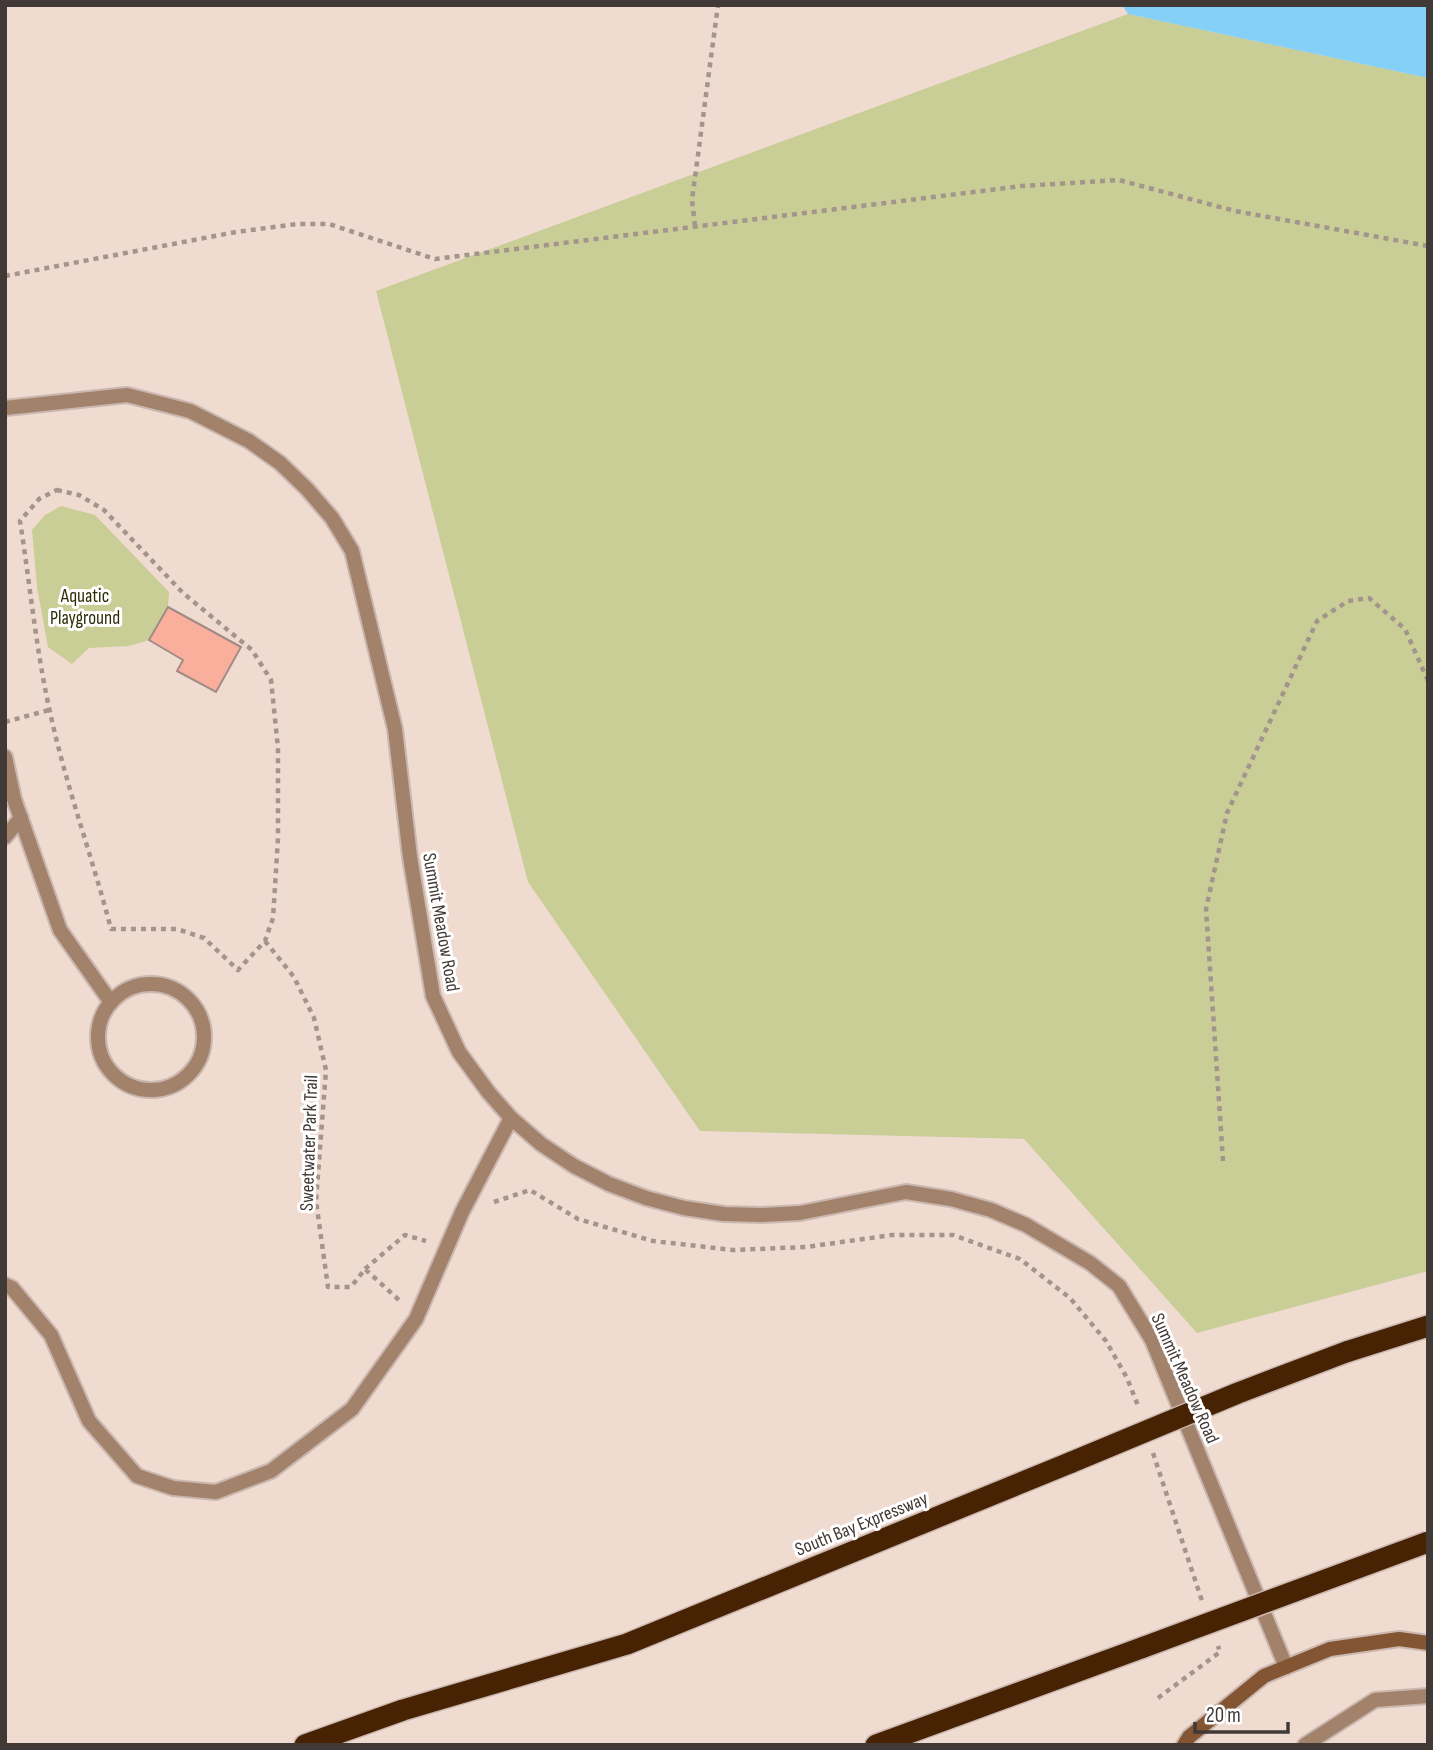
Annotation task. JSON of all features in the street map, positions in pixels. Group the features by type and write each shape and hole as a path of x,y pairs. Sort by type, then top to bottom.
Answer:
{"highway":[{"name":"South Bay Expressway","path":"305,1745 403,1710 627,1644 1238,1393 1346,1352 1428,1326"},
{"path":"876,1745 1428,1542"}],"street":[{"name":"Summit Meadow Road","path":"5,408 127,395 190,411 249,441 280,463 332,518 352,551 395,729 410,858 433,996 459,1052 511,1118 563,1158 609,1184 646,1198 684,1208 724,1214 800,1213 906,1192 951,1199 991,1210 1026,1225 1090,1263 1119,1286 1152,1339 1286,1667"},
{"path":"5,757 14,799 60,930 110,1001"},
{"path":"5,837 21,818"},
{"path":"158,983 183,993 195,1005 205,1034 201,1057 181,1081 149,1091 130,1086 113,1075 102,1060 97,1039 100,1018 110,1001 132,986 158,983"},
{"path":"5,1284 12,1288 51,1335 89,1421 137,1476 173,1488 216,1492 271,1471 352,1409 416,1319 462,1212 511,1118"},
{"path":"1184,1745 1189,1737 1264,1676 1330,1649 1399,1639 1428,1643"},
{"path":"1305,1745 1375,1700 1428,1696"}],"path":[{"path":"695,227 692,200 718,5"},
{"path":"5,276 236,232 297,224 329,224 435,259 1023,186 1119,180 1235,211 1428,246"},
{"path":"57,490 79,495 104,510 183,593 252,650 271,680 278,748 278,838 273,918 265,941 238,970 204,938 177,929 111,929 95,870 69,793 49,710 20,521 39,499 57,490"},
{"path":"1223,1161 1206,909 1227,813 1317,621 1348,601 1369,598 1405,629 1428,681"},
{"path":"5,722 49,710"},
{"name":"Sweetwater Park Trail","path":"265,941 294,976 314,1018 326,1070 316,1201 328,1287 351,1287 365,1269"},
{"path":"416,1319 391,1290 365,1269 405,1235 437,1245 462,1212 530,1190 578,1219 653,1241 733,1250 806,1247 892,1235 953,1235 1020,1259 1070,1298 1106,1341 1140,1409"},
{"path":"1152,1448 1207,1614"},
{"path":"1158,1698 1220,1651 1215,1639"}],"green space":[{"path":"1128,14 1428,78 1428,1271 1197,1333 1024,1139 700,1131 528,882 376,291"},
{"name":"Aquatic Playground","path":"61,506 95,515 169,592 168,607 149,640 129,646 89,648 72,664 48,647 37,587 32,530 45,515"}],"water":[{"path":"1122,5 1428,5 1428,78 1128,14"}],"building":[{"path":"168,607 241,647 216,692 177,671 183,660 149,640"}]}
